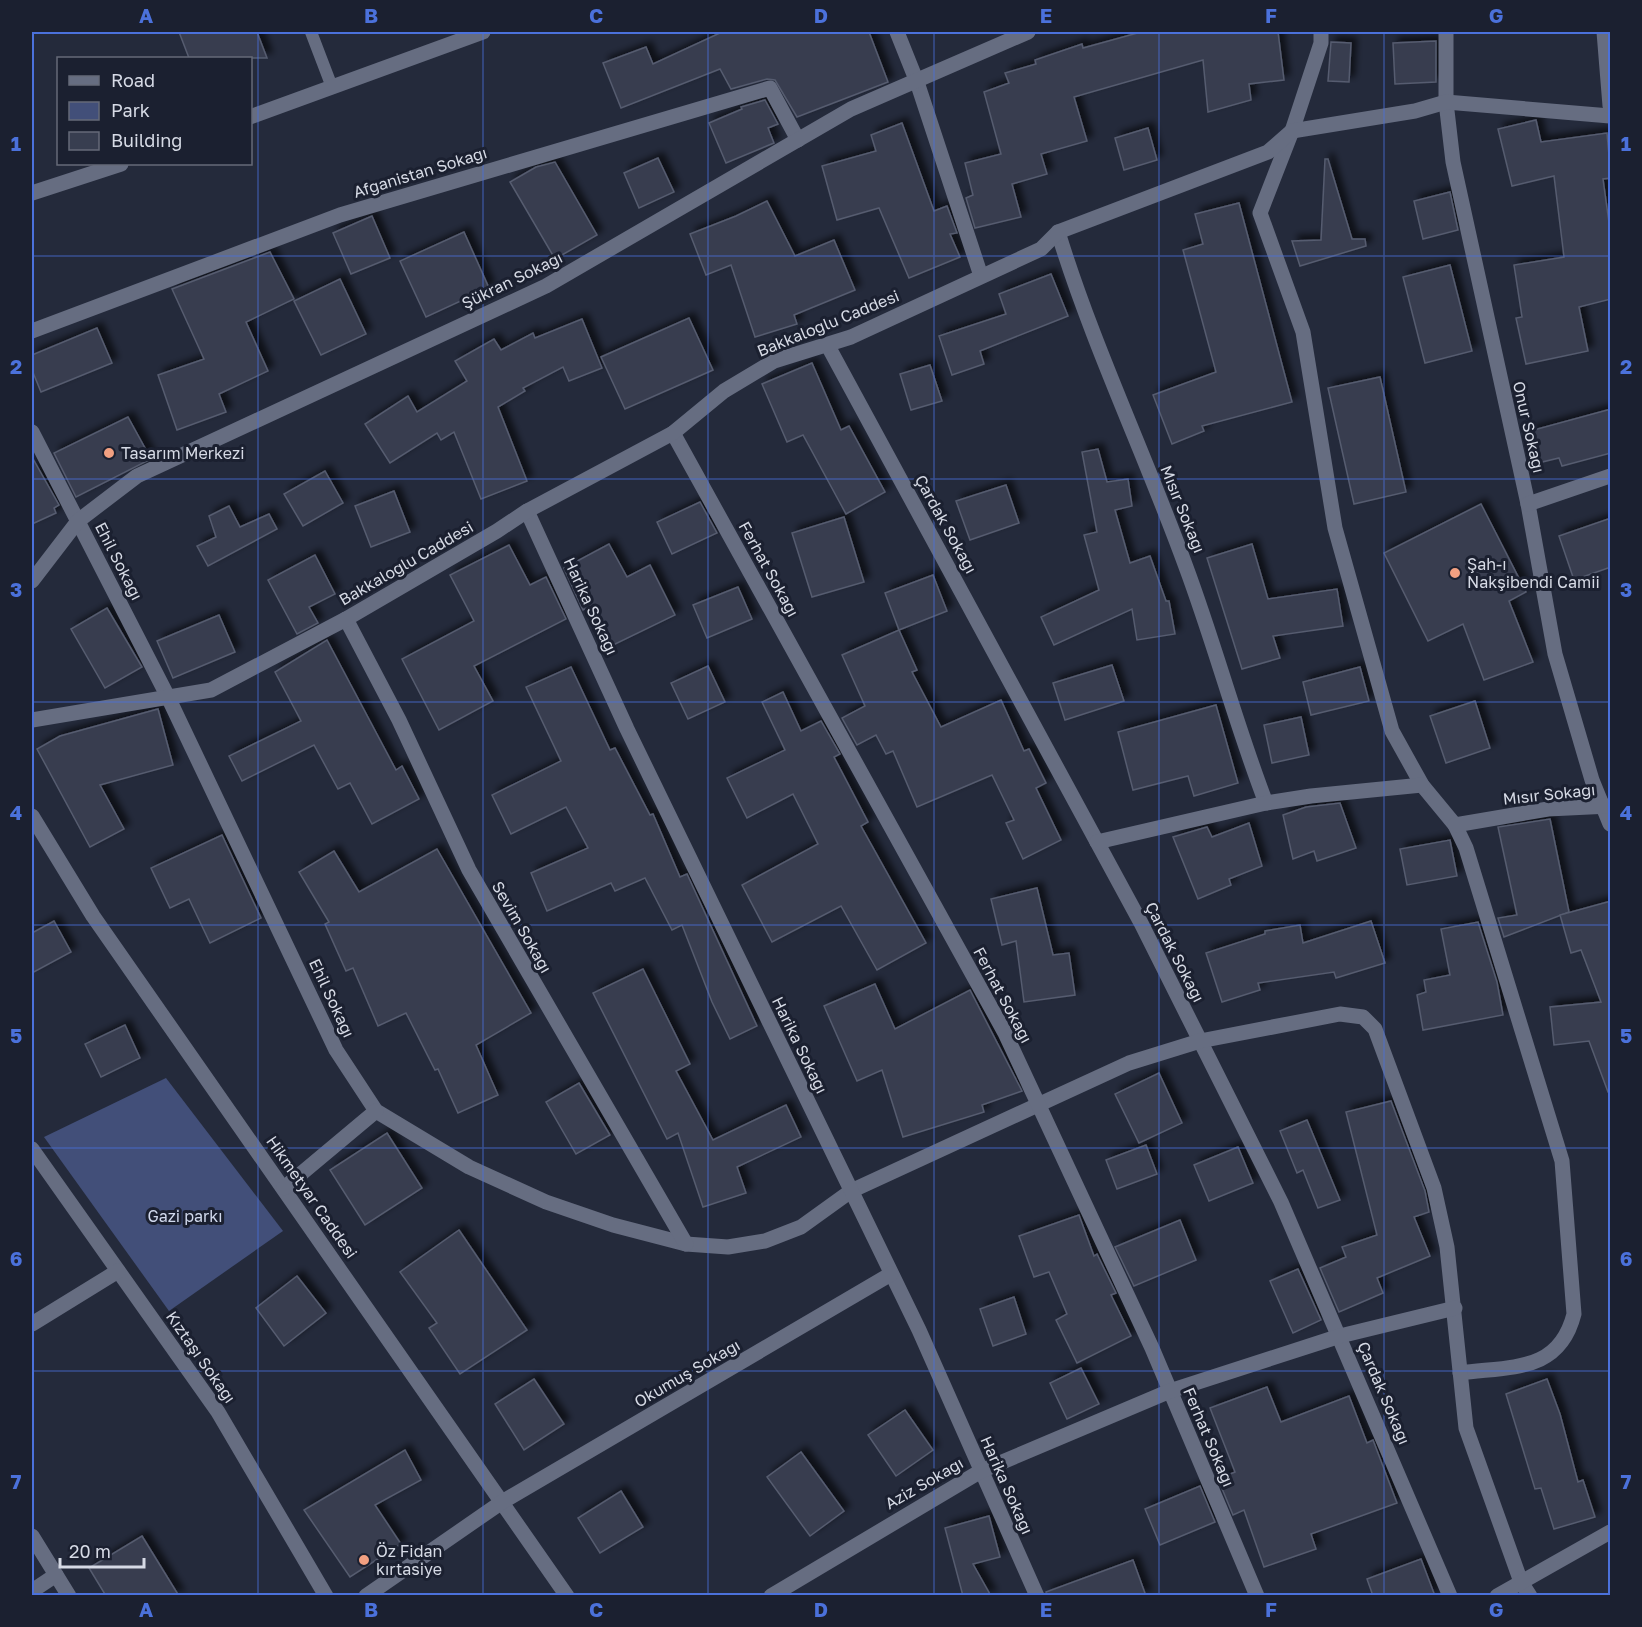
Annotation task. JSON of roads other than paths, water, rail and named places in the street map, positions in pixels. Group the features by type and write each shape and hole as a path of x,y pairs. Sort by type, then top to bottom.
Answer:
{"street":[{"path":"252,116 483,32"},
{"path":"897,32 981,276"},
{"name":"Şükran Sokağı","path":"32,581 78,521 137,476 546,286 851,109 1028,32"},
{"path":"1321,32 1321,43 1292,131 1260,213 1303,332 1335,528 1392,731 1422,785 1455,825 1466,848 1562,1161 1574,1314 1569,1334 1560,1347 1545,1358 1529,1363 1460,1373"},
{"name":"Onur Sokağı","path":"1446,32 1446,102 1453,162 1528,504 1555,654 1611,824"},
{"path":"1604,32 1611,106"},
{"name":"Afganistan Sokağı","path":"32,331 340,215 770,88 798,140"},
{"path":"1292,131 1415,111 1446,102 1611,116"},
{"name":"Bakkaloğlu Caddesi","path":"32,720 211,690 346,619 497,531 527,511 673,433 724,391 774,361 828,346 1041,249 1058,232 1268,152 1292,131"},
{"path":"32,193 118,165"},
{"name":"Mısır Sokağı","path":"1058,232 1077,295 1187,567 1244,746 1266,803"},
{"name":"Çardak Sokağı","path":"828,346 1097,842 1281,1202 1450,1596"},
{"name":"Ehil Sokağı","path":"32,432 168,697 336,1050 376,1111 469,1167 546,1202 613,1225 686,1244 728,1246 765,1240 801,1227 851,1191 1129,1062 1200,1041 1340,1014 1356,1014 1370,1023 1375,1029 1434,1188 1447,1247 1466,1428 1521,1582 1530,1596"},
{"name":"Ferhat Sokağı","path":"673,433 1005,1033 1170,1390 1257,1596"},
{"path":"1528,504 1611,476"},
{"name":"Harika Sokağı","path":"527,511 627,729 891,1274 1037,1596"},
{"name":"Sevim Sokağı","path":"346,619 399,720 469,870 686,1244"},
{"path":"1097,842 1266,803 1422,785"},
{"name":"Mısır Sokağı","path":"1455,825 1548,809 1606,807"},
{"name":"Hikmetyar Caddesi","path":"32,816 93,916 567,1596"},
{"path":"284,1188 376,1111"},
{"name":"Kıztaşı Sokağı","path":"32,1149 218,1412 326,1596"},
{"path":"32,1324 118,1270"},
{"name":"Okumuş Sokağı","path":"366,1596 502,1502 891,1274"},
{"name":"Aziz Sokağı","path":"771,1596 981,1471 1170,1390 1340,1335 1455,1308"},
{"path":"1497,1596 1611,1532"},
{"path":"32,1536 69,1596"},
{"path":"32,1591 56,1575"}],"lane":[{"path":"311,32 332,87"}],"place":[{"name":"Tasarım Merkezi","path":"109,453"},
{"name":"Şah-ı Nakşibendi Camii","path":"1455,573"},
{"name":"Öz Fidan kırtasiye","path":"364,1560"}],"park label":[{"name":"Gazi parkı","path":"185,1216"}]}
